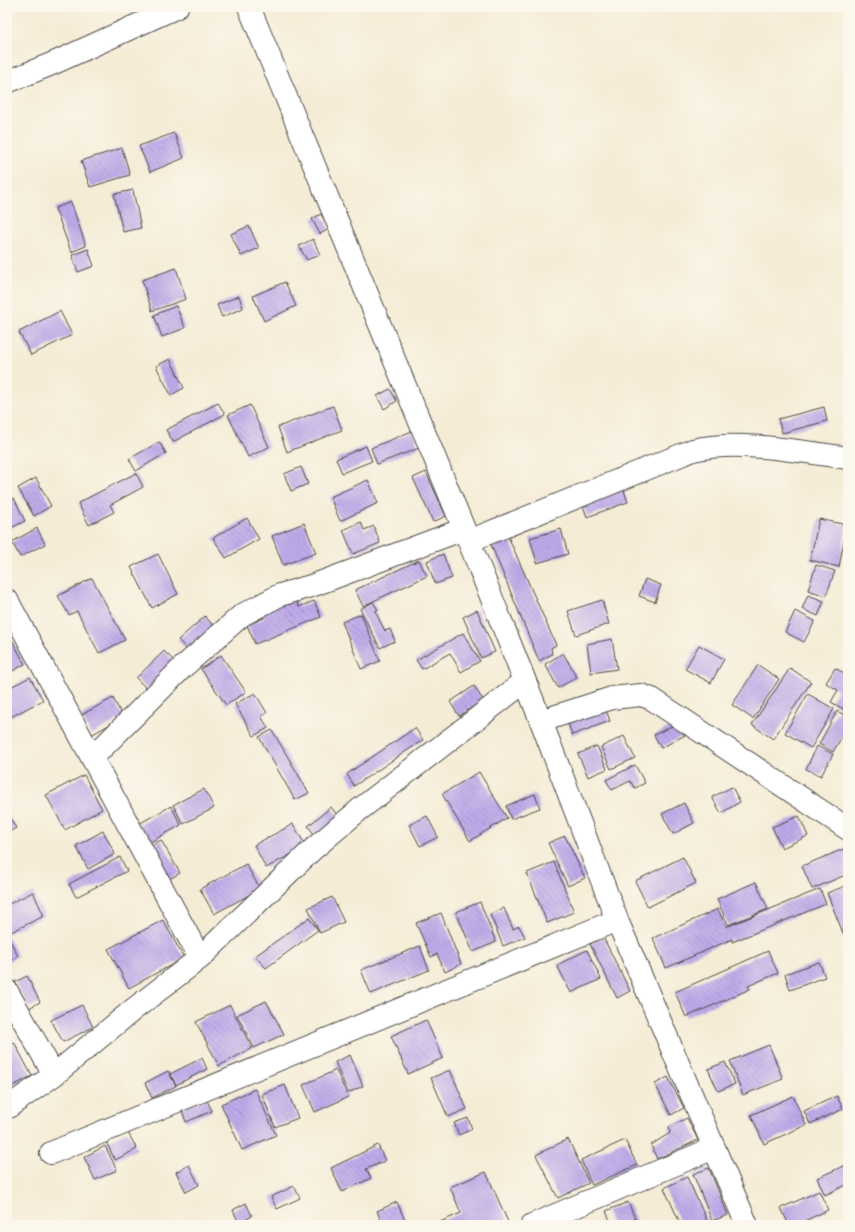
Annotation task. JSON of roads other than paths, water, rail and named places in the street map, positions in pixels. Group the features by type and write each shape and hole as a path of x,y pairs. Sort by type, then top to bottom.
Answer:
{"street":[{"path":"7,82 54,63 177,7"},
{"path":"249,7 541,721 617,920 747,1225"},
{"path":"92,758 182,668 222,632 247,612 280,595 466,535 693,450 713,445 736,445 848,458"},
{"path":"7,600 200,958"},
{"path":"7,1108 54,1075 200,958 311,851 358,810 524,682"},
{"path":"541,721 612,698 641,695 652,699 848,829"},
{"path":"51,1153 617,920"},
{"path":"7,991 54,1075"},
{"path":"532,1225 714,1148"}]}
